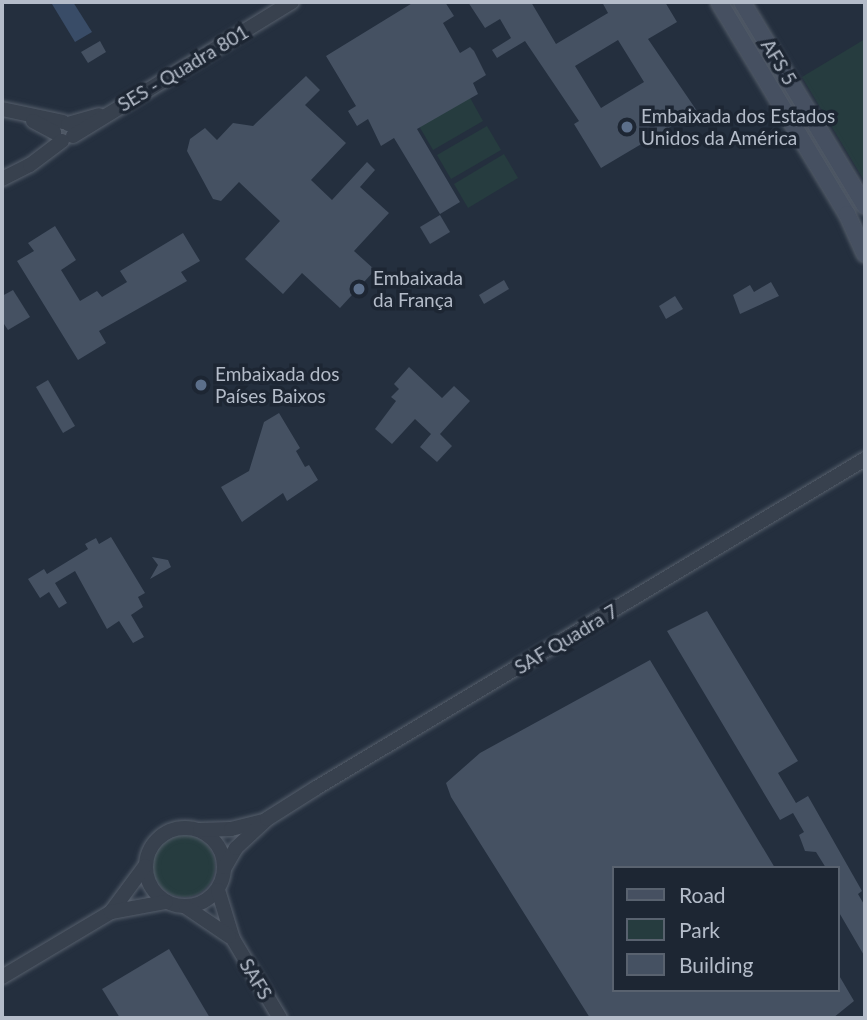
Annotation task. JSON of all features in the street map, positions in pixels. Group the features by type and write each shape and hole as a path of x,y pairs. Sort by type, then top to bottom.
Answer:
{"main road":[{"name":"AFS 5","path":"719,2 847,214 865,254"},
{"name":"AFS 5","path":"742,2 865,206"}],"street":[{"name":"SES - Quadra 801","path":"2,179 20,168 63,132 110,112 292,2"},
{"path":"7,110 63,132"},
{"name":"SAF Quadra 7","path":"225,867 236,848 267,819 865,459"},
{"name":"SAF Quadra 7","path":"197,830 231,829 267,819"},
{"path":"2,977 111,912 166,902 186,907 209,899 218,890 225,867 217,844 197,830 183,828 162,835 148,853 145,866 111,912"},
{"path":"145,866 151,888 166,902"},
{"name":"SAFS","path":"218,890 233,939 280,1018"},
{"name":"SAFS","path":"186,907 233,939"}],"green space":[{"path":"865,39 865,182 802,77"},
{"path":"469,96 483,121 433,150 419,126"},
{"path":"487,126 501,150 451,179 437,155"},
{"path":"504,154 518,178 468,208 454,184"},
{"path":"178,835 190,835 206,844 213,854 213,878 206,888 190,897 178,897 167,892 158,883 153,872 153,860 158,849 167,840"}],"water":[{"path":"73,2 92,32 75,42 52,4"}],"building":[{"path":"414,2 445,2 454,16 443,23 460,53 470,47 474,51 486,75 473,83 478,94 417,129 460,202 440,214 394,138 381,146 368,119 357,126 348,111 356,106 326,56"},
{"path":"468,2 531,2 556,44 608,13 602,2 665,2 677,22 648,39 697,111 601,168 574,124 579,121 525,41 497,58 492,50 511,38 500,19 485,28","holes":["618,40 644,82 601,108 575,66"]},
{"path":"100,41 106,52 88,63 81,52"},
{"path":"306,76 320,90 305,105 346,143 311,180 332,200 367,162 375,170 360,187 389,213 354,251 375,270 340,308 302,273 283,294 245,259 280,221 239,182 221,201 213,199 187,151 190,139 205,128 217,140 233,123 253,126"},
{"path":"440,215 450,232 430,244 420,227"},
{"path":"55,226 76,260 61,270 80,301 97,291 102,297 127,282 120,271 183,233 200,261 181,272 187,281 99,331 106,343 78,360 17,261 34,251 28,243"},
{"path":"504,280 509,289 484,304 479,295"},
{"path":"771,282 779,296 740,314 733,295 750,285 754,292"},
{"path":"13,290 30,317 8,330 2,321 2,296"},
{"path":"675,296 683,309 666,319 659,306"},
{"path":"409,367 442,398 454,386 470,401 440,434 452,446 437,462 420,447 431,434 415,419 392,444 375,429 396,401 391,397 399,389 394,384"},
{"path":"48,380 75,426 63,433 36,387"},
{"path":"279,413 300,448 296,451 305,467 309,465 318,480 287,501 283,493 242,522 221,487 249,471 264,422"},
{"path":"111,537 145,593 138,597 143,607 131,615 144,637 133,643 119,621 107,629 75,571 55,583 67,603 59,608 49,592 40,598 28,579 44,569 47,574 88,549 85,544 96,538 99,544"},
{"path":"152,557 168,560 171,567 150,579 158,565"},
{"path":"707,611 798,761 778,773 796,803 808,796 862,891 858,894 865,906 865,957 839,912 839,866 825,866 816,852 805,851 799,835 804,832 793,813 780,820 667,631"},
{"path":"650,660 774,866 612,866 612,992 839,992 839,975 854,1001 833,1018 590,1018 451,797 446,783 480,753"},
{"path":"169,949 210,1018 120,1018 102,989"}],"place":[{"name":"Embaixada dos Estados Unidos da América","path":"627,127"},
{"name":"Embaixada da França","path":"359,289"},
{"name":"Embaixada dos Países Baixos","path":"201,385"}]}
